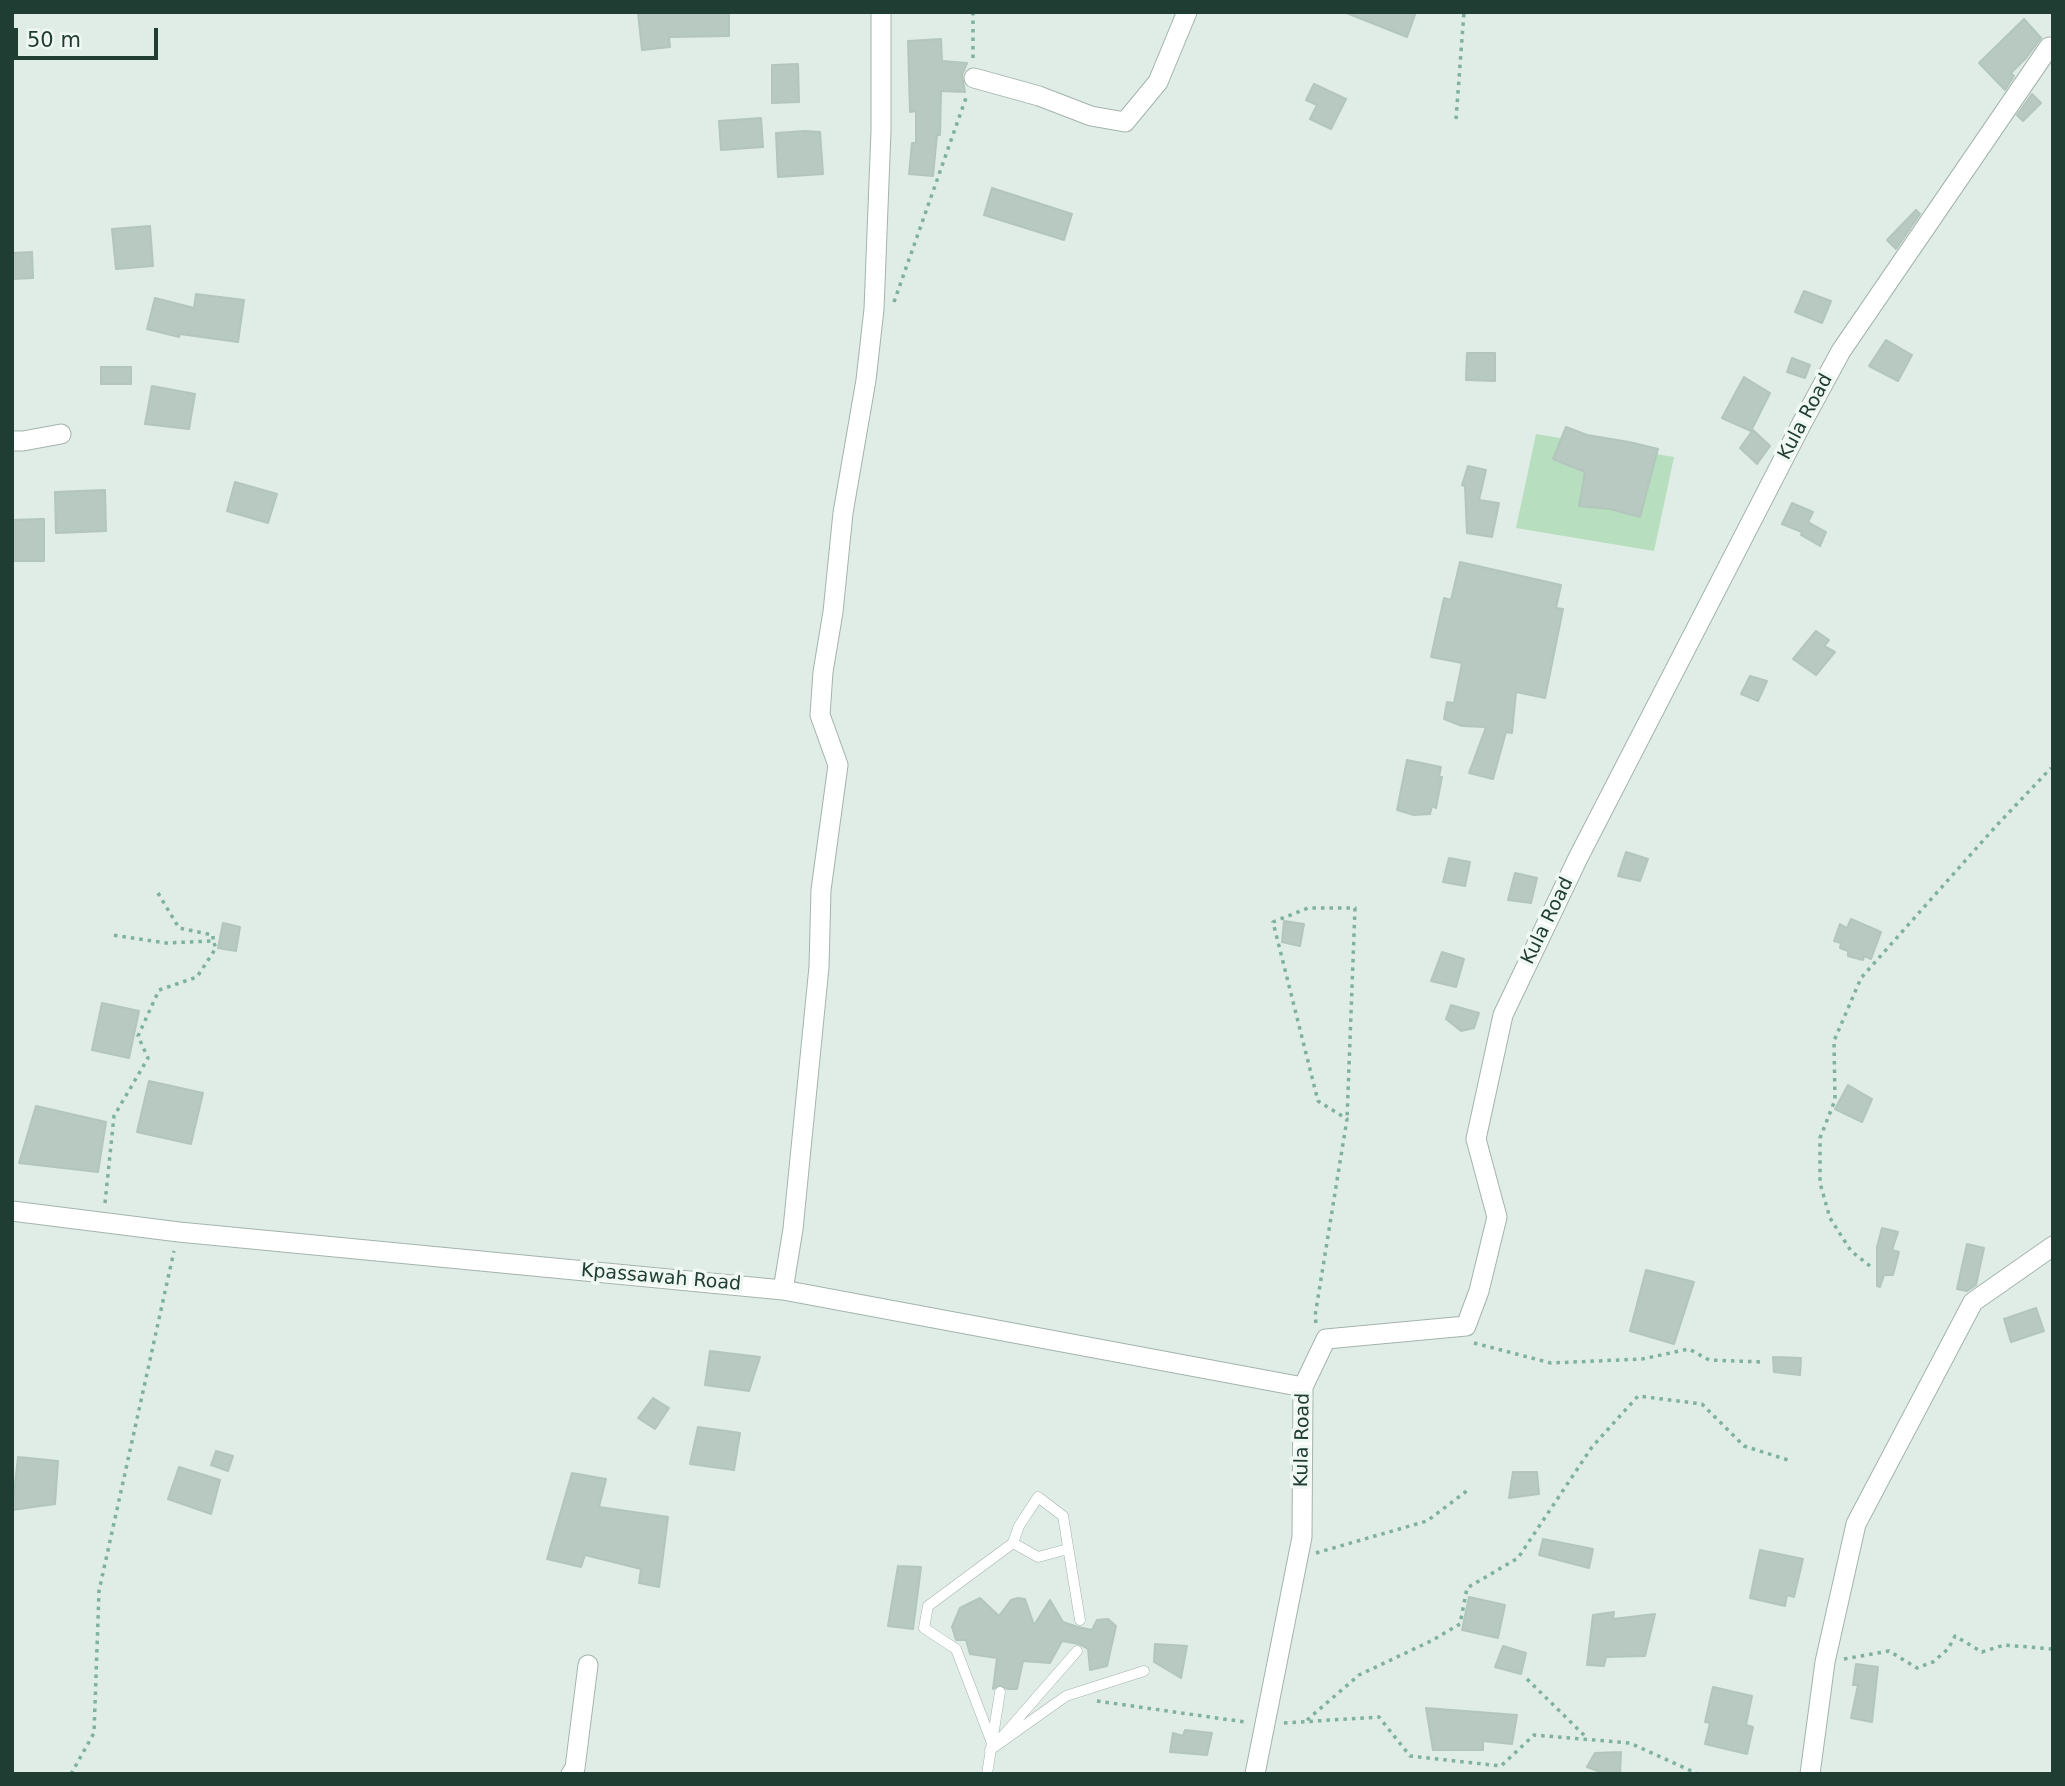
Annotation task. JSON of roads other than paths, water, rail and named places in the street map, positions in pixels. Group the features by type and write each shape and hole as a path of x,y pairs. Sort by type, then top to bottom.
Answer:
{"street":[{"path":"783,1290 793,1229 819,967 821,890 838,765 820,715 823,672 834,612 843,513 866,380 874,309 880,157 881,12"},
{"path":"974,78 1039,96 1091,116 1125,122 1158,82 1187,12"},
{"name":"Kula Road","path":"1255,1774 1302,1537 1303,1387 1326,1339 1466,1326 1479,1291 1497,1217 1476,1139 1503,1015 1590,834 1841,351 2049,47"},
{"path":"12,441 61,434"},
{"name":"Kpassawah Road","path":"12,1211 179,1232 783,1290 1303,1387"},
{"path":"1810,1774 1825,1662 1856,1524 1973,1302 2053,1246"},
{"path":"571,1774 575,1768 588,1665"}],"lane":[{"path":"991,1747 956,1649 924,1628 928,1606 1013,1543 1018,1526 1038,1497 1063,1516 1080,1619"},
{"path":"1013,1543 1038,1557 1068,1549"},
{"path":"991,1747 1077,1651"},
{"path":"991,1747 1066,1696 1144,1671"},
{"path":"987,1774 1000,1692"}]}
